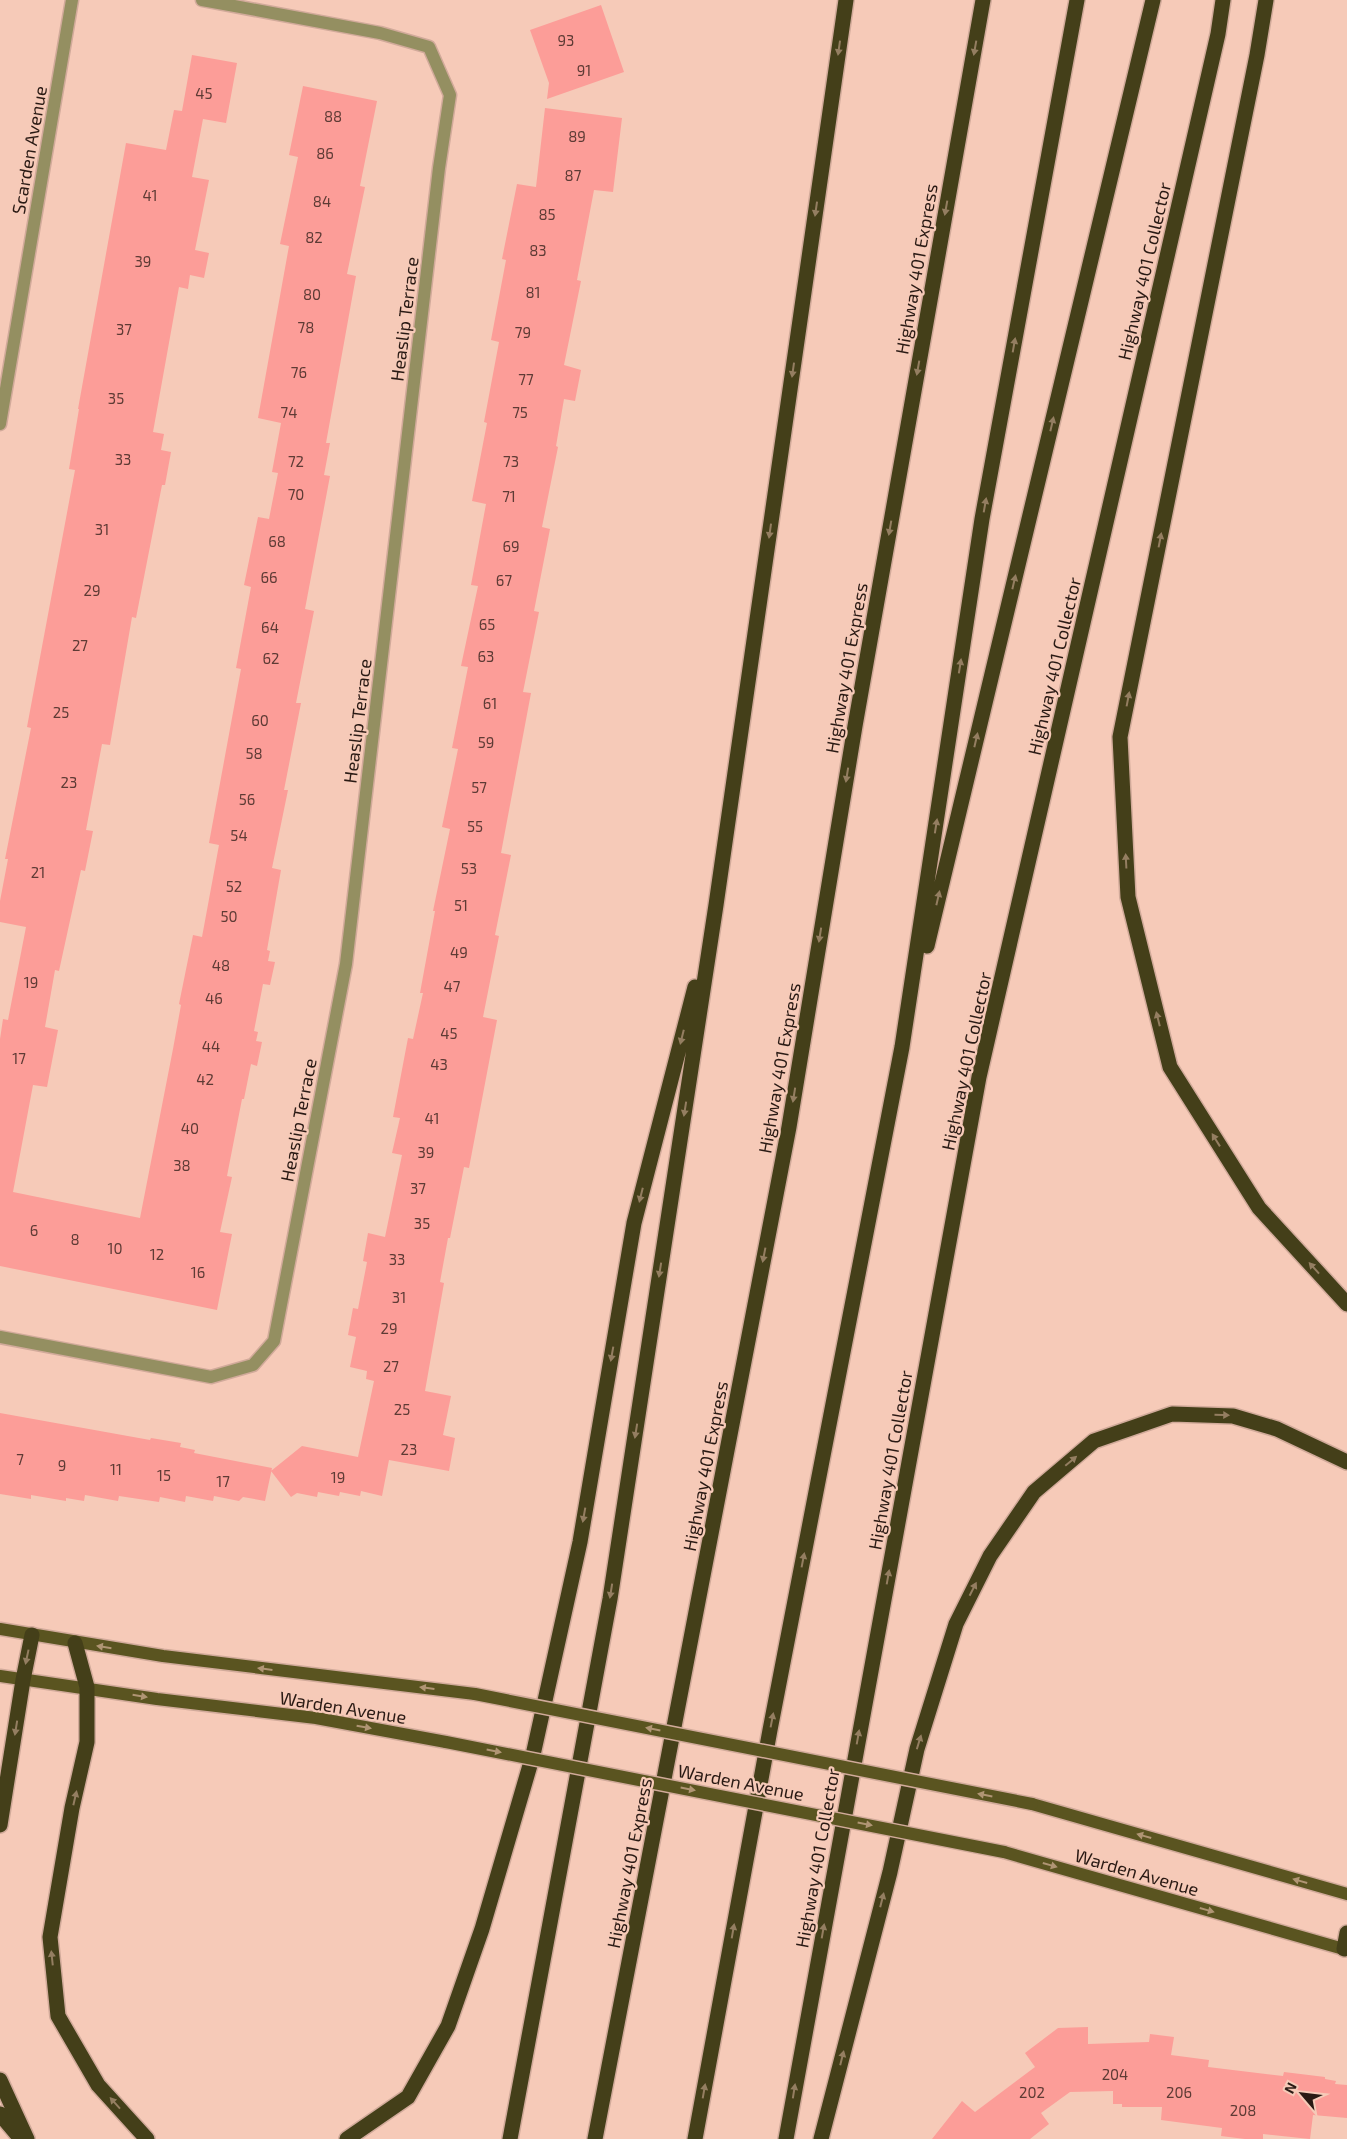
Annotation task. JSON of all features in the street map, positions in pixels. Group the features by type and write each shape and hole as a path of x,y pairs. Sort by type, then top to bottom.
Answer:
{"highway":[{"path":"510,2139 610,1599 716,906 846,0"},
{"name":"Highway 401 Express","path":"595,2139 789,1126 855,726 983,0"},
{"path":"695,2139 770,1730 902,1048 982,519 1077,0"},
{"path":"902,1048 1153,0"},
{"name":"Highway 401 Collector","path":"786,2139 980,1077 1213,54 1223,0"},
{"path":"1266,0 1257,55 1120,737 1128,897 1170,1067 1259,1208 1347,1304"},
{"path":"347,2139 408,2097 448,2026 482,1929 533,1755 580,1542 634,1223 716,906"},
{"path":"821,2139 890,1872 917,1749 956,1624 990,1556 1034,1492 1094,1441 1172,1414 1233,1416 1277,1429 1347,1462"},
{"path":"0,1825 32,1635"},
{"path":"75,1643 87,1688 87,1742 72,1808 50,1936 58,2016 98,2085 148,2139"},
{"path":"1346,1950 1347,1933"},
{"path":"0,2080 27,2139"},
{"path":"0,2114 21,2139"}],"main road":[{"name":"Warden Avenue","path":"0,1629 75,1643 163,1656 475,1694 1032,1804 1347,1894"},
{"name":"Warden Avenue","path":"0,1676 157,1699 316,1718 1004,1852 1346,1950"}],"street":[{"name":"Scarden Avenue","path":"0,424 72,0"},
{"name":"Heaslip Terrace","path":"0,1337 211,1377 253,1365 274,1341 346,964 437,188 450,96 429,48 380,33 202,0"}],"building":[{"path":"601,5 624,72 547,99 549,83 530,30"},
{"path":"192,55 237,63 226,123 203,119 192,177 209,180 195,250 209,253 204,278 190,275 188,289 179,287 153,432 164,434 161,450 171,452 165,485 162,485 136,618 132,617 110,745 102,744 86,830 93,831 85,871 81,870 59,971 55,970 45,1027 58,1030 47,1087 33,1085 13,1192 140,1218 193,935 202,937 219,845 209,843 241,669 236,668 251,587 244,585 258,517 269,519 278,473 272,472 281,423 258,418 289,246 280,244 298,157 289,155 303,86 377,101 360,186 365,187 347,274 356,276 326,443 330,443 324,475 330,476 305,609 314,611 296,703 301,703 284,790 288,790 272,868 281,870 267,950 270,951 268,961 275,962 270,985 263,984 254,1031 258,1032 256,1041 262,1042 257,1066 251,1064 227,1176 232,1177 220,1232 232,1234 217,1310 0,1266 0,1039 3,1019 8,1020 26,927 0,922 0,901 8,859 5,859 31,728 27,727 75,470 69,469 78,409 126,143 166,150 174,110 182,111"},
{"path":"545,108 622,118 613,192 594,190 577,280 581,281 564,365 581,370 575,401 564,399 556,446 558,447 542,527 550,529 534,611 539,612 523,692 531,693 501,853 511,855 495,935 499,936 483,1017 497,1020 469,1168 464,1167 450,1238 448,1238 440,1282 444,1283 425,1391 451,1396 443,1435 455,1438 449,1471 389,1460 382,1496 361,1491 360,1496 340,1492 339,1496 318,1492 317,1497 297,1493 291,1497 271,1471 302,1446 358,1457 374,1381 366,1379 367,1371 350,1367 356,1337 348,1335 353,1308 358,1309 367,1262 363,1261 368,1233 385,1237 402,1155 392,1153 400,1118 393,1117 408,1038 413,1039 423,993 420,993 435,911 433,911 450,829 442,827 458,749 452,748 468,667 461,666 478,586 471,585 486,504 472,501 487,423 484,422 499,342 491,340 506,260 502,259 517,184 536,187"},
{"path":"0,1413 150,1440 151,1438 181,1443 180,1447 195,1450 194,1453 272,1468 265,1501 243,1497 239,1501 214,1496 213,1501 186,1496 185,1502 160,1497 159,1502 119,1496 118,1501 85,1495 84,1501 66,1498 66,1501 31,1495 31,1499 0,1494"},
{"path":"1088,2027 1088,2044 1149,2042 1150,2034 1174,2037 1171,2055 1209,2060 1208,2067 1283,2076 1284,2072 1325,2077 1325,2079 1336,2081 1335,2084 1347,2085 1347,2118 1313,2115 1310,2139 1263,2134 1263,2139 1245,2139 1221,2136 1222,2128 1161,2120 1162,2107 1122,2107 1122,2104 1113,2104 1113,2091 1070,2092 1041,2113 1049,2124 1030,2139 932,2139 962,2101 975,2112 1035,2067 1025,2053 1058,2028"}]}
